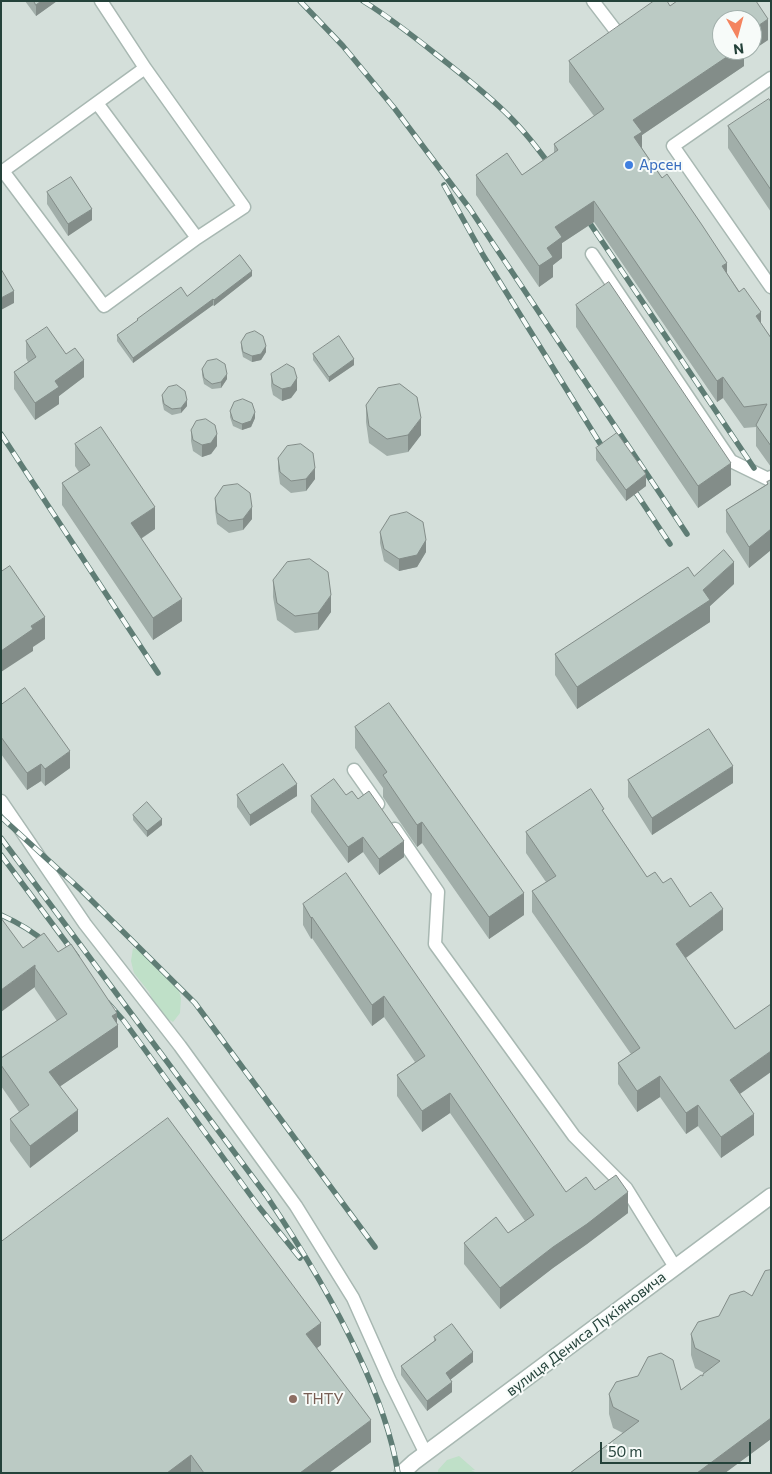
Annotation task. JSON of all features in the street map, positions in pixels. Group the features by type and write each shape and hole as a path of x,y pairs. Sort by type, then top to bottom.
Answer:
{"street":[{"name":"вулиця Дениса Лукіяновича","path":"402,1473 771,1196"}],"lane":[{"path":"101,1 145,68 244,206 104,306 2,171 145,68"},
{"path":"593,1 619,35 635,24"},
{"path":"770,79 673,146 771,287"},
{"path":"97,103 197,238"},
{"path":"592,254 731,461 768,479 771,477"},
{"path":"354,770 438,892 435,944 574,1136 626,1188 675,1267"},
{"path":"1,801 85,924 180,1046 296,1206 353,1298 390,1381 426,1454"}],"shaded area":[{"path":"1,1 771,1 771,1473 1,1473"}],"green space":[{"path":"133,948 147,954 152,964 179,991 181,998 180,1013 173,1022 159,1014 149,992 134,973 131,961"},
{"path":"459,1456 475,1470 471,1470 477,1473 438,1473 438,1470 447,1460"}],"building":[{"path":"654,1 667,1 670,6 677,1 756,1 762,10 712,10 712,60 722,60 633,120 642,132 634,137 662,178 667,174 702,225 727,263 722,266 739,292 744,288 761,312 756,316 771,338 771,446 756,425 767,404 744,407 723,377 717,381 594,201 555,227 562,237 547,248 553,257 539,266 476,175 507,153 522,175 558,150 554,144 604,109 569,61"},
{"path":"762,10 768,19 762,23"},
{"path":"769,99 771,102 771,190 728,126"},
{"path":"71,177 92,209 68,224 47,192"},
{"path":"240,255 252,271 133,358 117,335 181,287 187,296"},
{"path":"1,269 14,291 1,298"},
{"path":"609,282 731,463 698,486 576,305"},
{"path":"47,327 66,354 75,348 84,360 55,381 59,387 35,403 14,372 36,357 26,341"},
{"path":"255,331 263,336 266,346 261,354 252,356 243,352 241,342 246,334"},
{"path":"339,336 354,359 329,377 313,354"},
{"path":"217,359 225,364 227,374 221,382 212,384 204,378 202,369 207,361"},
{"path":"287,364 294,368 297,378 291,387 282,389 273,384 271,374"},
{"path":"400,384 417,397 421,418 408,435 387,439 369,426 366,405 378,388"},
{"path":"177,385 185,391 187,400 181,408 172,409 164,404 162,395 168,387"},
{"path":"243,399 252,403 255,412 251,421 242,424 233,420 230,411 234,402"},
{"path":"206,419 215,425 217,434 211,443 202,445 193,440 191,430 196,421"},
{"path":"101,427 155,507 131,523 182,599 153,618 62,483 90,465 75,444"},
{"path":"617,433 646,474 626,490 596,448"},
{"path":"301,444 313,453 315,468 306,479 291,481 280,472 278,458 287,446"},
{"path":"771,480 771,529 749,547 726,510 768,484 767,482"},
{"path":"238,484 250,493 252,507 243,519 229,521 217,513 215,498 223,486"},
{"path":"407,512 423,522 426,540 417,555 399,559 384,549 380,532 390,516"},
{"path":"724,550 734,562 703,590 710,600 577,687 555,654 688,567 694,576"},
{"path":"310,559 328,572 331,595 318,613 295,616 277,603 273,580 287,562"},
{"path":"10,566 45,617 31,626 33,629 1,651 1,572"},
{"path":"25,688 70,751 45,769 41,764 27,773 1,737 1,705"},
{"path":"389,703 524,893 489,917 422,822 417,825 383,775 387,772 355,727"},
{"path":"709,729 733,766 652,818 628,780"},
{"path":"283,764 297,784 250,815 237,795"},
{"path":"334,779 346,795 352,791 358,799 369,791 404,841 379,859 363,837 348,847 311,796"},
{"path":"591,789 604,809 602,810 647,877 655,872 663,883 671,878 690,907 711,892 723,909 676,944 735,1029 771,1004 771,1051 730,1080 754,1114 721,1137 698,1105 686,1113 660,1076 637,1091 618,1063 640,1048 532,891 556,876 526,832"},
{"path":"147,802 162,819 147,831 133,815"},
{"path":"346,873 566,1192 586,1177 595,1190 616,1175 628,1192 500,1288 464,1243 496,1217 508,1233 534,1215 450,1093 422,1111 397,1075 425,1056 384,996 372,1005 303,904"},
{"path":"1,918 23,948 44,933 58,952 71,944 117,1013 112,1016 118,1025 49,1072 78,1110 30,1146 10,1119 29,1105 1,1065 1,1058 67,1014 35,968 35,965 1,990"},
{"path":"168,1118 321,1323 306,1334 371,1420 300,1473 204,1473 191,1455 167,1473 1,1473 1,1242"},
{"path":"771,1270 771,1418 697,1473 570,1473 639,1421 613,1407 609,1394 616,1382 638,1376 648,1357 661,1353 673,1360 681,1390 701,1375 703,1376 720,1361 695,1348 691,1334 698,1322 719,1316 730,1295 744,1291 752,1296 765,1271"},
{"path":"452,1324 473,1352 446,1373 452,1382 427,1401 401,1366 436,1340 434,1337"}],"railway":[{"path":"300,1 343,46 395,109 470,209 687,534"},
{"path":"363,1 410,34 488,96 518,125 553,169"},
{"path":"444,185 483,255 606,453"},
{"path":"583,213 754,468"},
{"path":"1,434 158,673"},
{"path":"636,493 670,544"},
{"path":"1,817 81,890 195,1003 375,1247"},
{"path":"1,838 266,1195 291,1233 348,1333 365,1368 387,1427 398,1473"},
{"path":"1,855 77,957"},
{"path":"1,915 26,928 49,945"},
{"path":"108,1003 124,1021 259,1207 300,1258"}],"place":[{"name":"Арсен","path":"629,165"},
{"name":"ТНТУ","path":"293,1399"}]}
